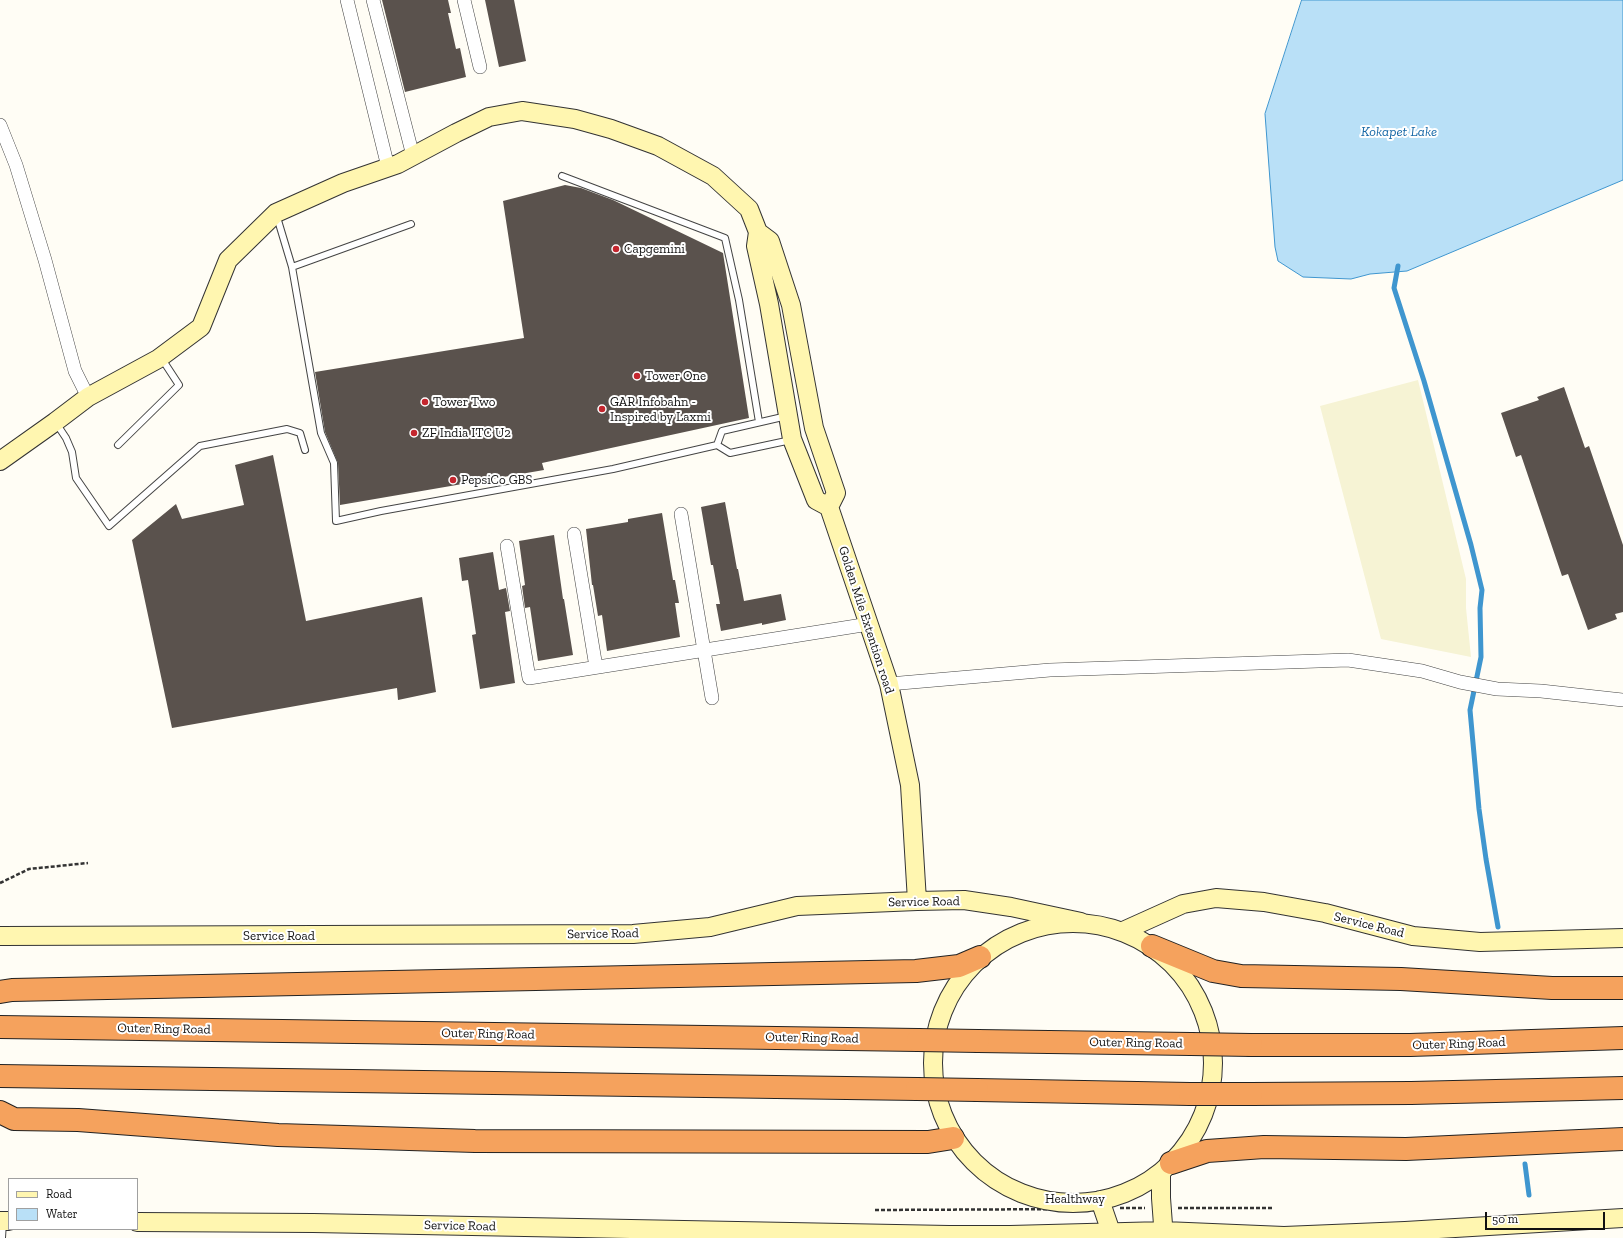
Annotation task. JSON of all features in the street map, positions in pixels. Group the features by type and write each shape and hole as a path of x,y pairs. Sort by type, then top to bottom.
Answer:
{"highway":[{"path":"1152,946 1213,971 1241,976 1401,979 1552,988 1623,988"},
{"path":"6,991 916,971 959,966 980,957"},
{"name":"Outer Ring Road","path":"0,1027 1251,1045 1410,1046 1623,1038"},
{"path":"0,1076 1190,1094 1435,1093 1623,1088"},
{"path":"0,1112 14,1119 78,1120 278,1135 467,1141 928,1142 953,1138"},
{"path":"1166,1168 1207,1151 1264,1146 1406,1149 1623,1139"}],"main road":[{"path":"0,461 88,397 160,357 201,327 228,260 276,212 342,183 388,167 413,156 490,117 522,111 575,119 611,129 658,146 713,176 749,209 758,232 756,246 769,304 792,439 816,500 829,507 836,493 814,428 791,305 770,241 758,232"},
{"name":"Golden Mile Extention road","path":"829,507 889,684 910,785 917,901"},
{"name":"Service Road","path":"1123,931 1183,904 1216,898 1264,902 1325,913 1413,936 1480,942 1623,938"},
{"name":"Service Road","path":"0,936 633,934 710,927 797,906 917,901 972,901 1011,907 1123,931 1152,946 1182,974 1204,1010 1213,1050 1211,1091 1196,1130 1166,1168"},
{"path":"1081,922 1045,925 1011,937 980,957 954,987 937,1023 931,1062 936,1102 953,1138 977,1167 1009,1189 1047,1202 1102,1204 1127,1193 1166,1168"},
{"path":"1164,1235 1162,1208 1166,1168"},
{"path":"1102,1204 1112,1235"},
{"name":"Service Road","path":"138,1222 313,1223 949,1235 1284,1236 1413,1231 1623,1218"}],"street":[{"path":"347,0 388,167"},
{"path":"373,0 413,156"},
{"path":"464,0 480,67"},
{"path":"0,125 16,165 45,260 76,371 88,397"},
{"path":"682,514 712,698"},
{"path":"574,534 596,667"},
{"path":"507,546 529,678 868,624"},
{"path":"889,684 1050,670 1348,660 1422,671 1460,682 1497,689 1541,691 1623,700"}],"lane":[{"path":"562,176 725,238 738,300 759,422"},
{"path":"276,212 292,266 322,433 334,463 336,522 381,512 612,469 717,445 730,453 792,439"},
{"path":"292,266 411,224"},
{"path":"118,445 179,385 160,357"},
{"path":"717,445 722,431 787,416"},
{"path":"55,422 66,438 72,452 76,478 109,526 200,446 287,429 300,433 305,450"}],"path":[{"path":"0,883 29,869 88,863"},
{"name":"Healthway","path":"875,1210 1102,1204 1162,1208 1274,1208"}],"shaded area":[{"path":"1418,380 1466,579 1466,608 1471,657 1381,639 1320,406"}],"water":[{"name":"Kokapet Lake","path":"1302,0 1623,0 1623,180 1407,271 1370,274 1351,279 1303,277 1278,261 1275,247 1265,114"}],"building":[{"path":"382,0 448,0 451,13 448,13 456,49 460,48 466,77 405,92"},
{"path":"485,0 514,0 526,61 499,67"},
{"path":"565,185 581,188 613,200 723,253 749,418 542,463 544,470 340,505 338,463 325,432 315,372 524,338 503,201"},
{"path":"1564,387 1585,448 1589,446 1623,545 1623,612 1615,614 1617,619 1588,630 1568,574 1562,576 1521,455 1516,457 1501,413 1539,400 1537,397"},
{"path":"273,455 306,621 422,597 436,692 398,700 397,688 172,728 132,540 176,504 182,519 244,505 235,465"},
{"path":"725,502 744,601 781,594 786,620 721,631 716,604 720,604 713,565 711,565 701,507"},
{"path":"662,513 673,580 675,580 679,603 675,603 680,637 607,651 602,615 598,616 592,585 586,529 628,522 628,519"},
{"path":"554,535 573,655 538,661 530,607 525,608 522,586 525,585 519,541"},
{"path":"493,552 499,590 506,588 510,611 505,612 515,683 480,689 472,635 476,634 468,580 462,581 459,558"}],"waterway":[{"path":"1398,266 1394,288 1424,381 1471,545 1482,590 1480,608 1481,657 1470,710 1479,809 1498,927"},
{"path":"1525,1164 1529,1195"}],"place":[{"name":"Capgemini","path":"616,249"},
{"name":"Tower One","path":"637,376"},
{"name":"Tower Two","path":"425,402"},
{"name":"GAR Infobahn - Inspired by Laxmi","path":"602,409"},
{"name":"ZF India ITC U2","path":"414,433"},
{"name":"PepsiCo GBS","path":"453,480"}]}
